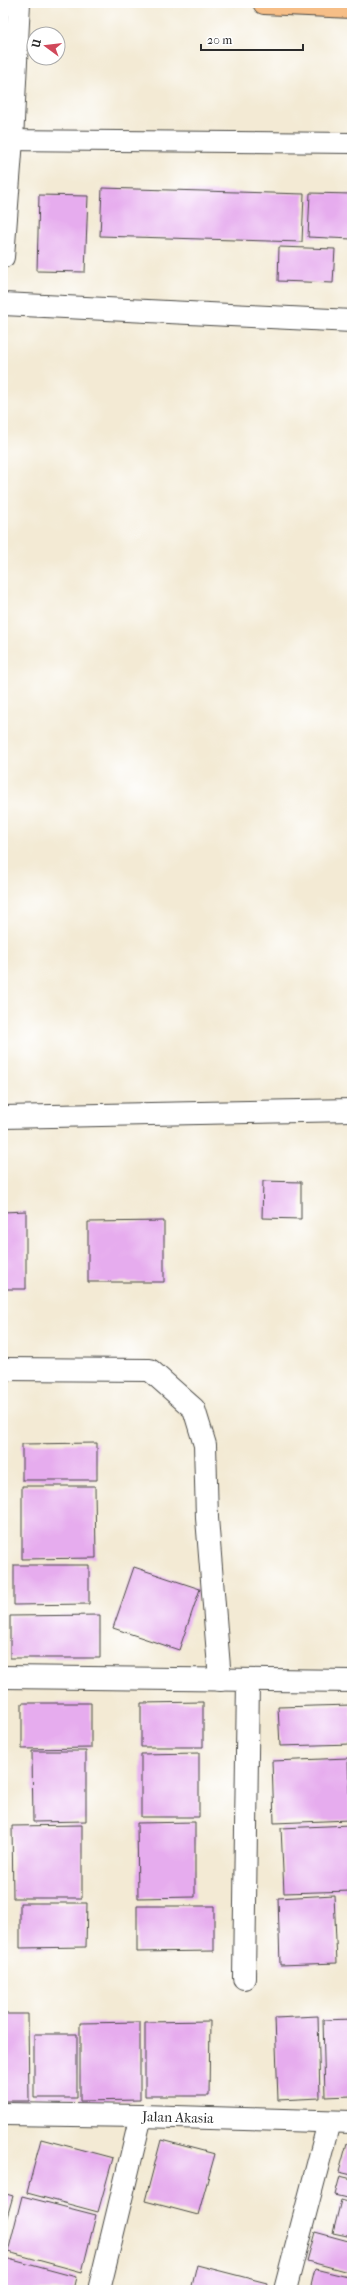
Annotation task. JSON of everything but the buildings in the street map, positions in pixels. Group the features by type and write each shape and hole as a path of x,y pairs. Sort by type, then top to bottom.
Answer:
{"highway":[{"path":"264,3 352,7"}],"street":[{"path":"3,257 7,140 19,3"},
{"path":"3,304 352,321"},
{"path":"3,1117 352,1110"},
{"path":"3,1368 150,1370 194,1409 205,1445 207,1518 220,1680"},
{"path":"3,1677 352,1681"},
{"path":"244,1978 248,1680"},
{"name":"Jalan Akasia","path":"3,2114 352,2122"},
{"path":"99,2290 141,2116"},
{"path":"285,2290 329,2122"}],"lane":[{"path":"7,140 352,143"}]}
